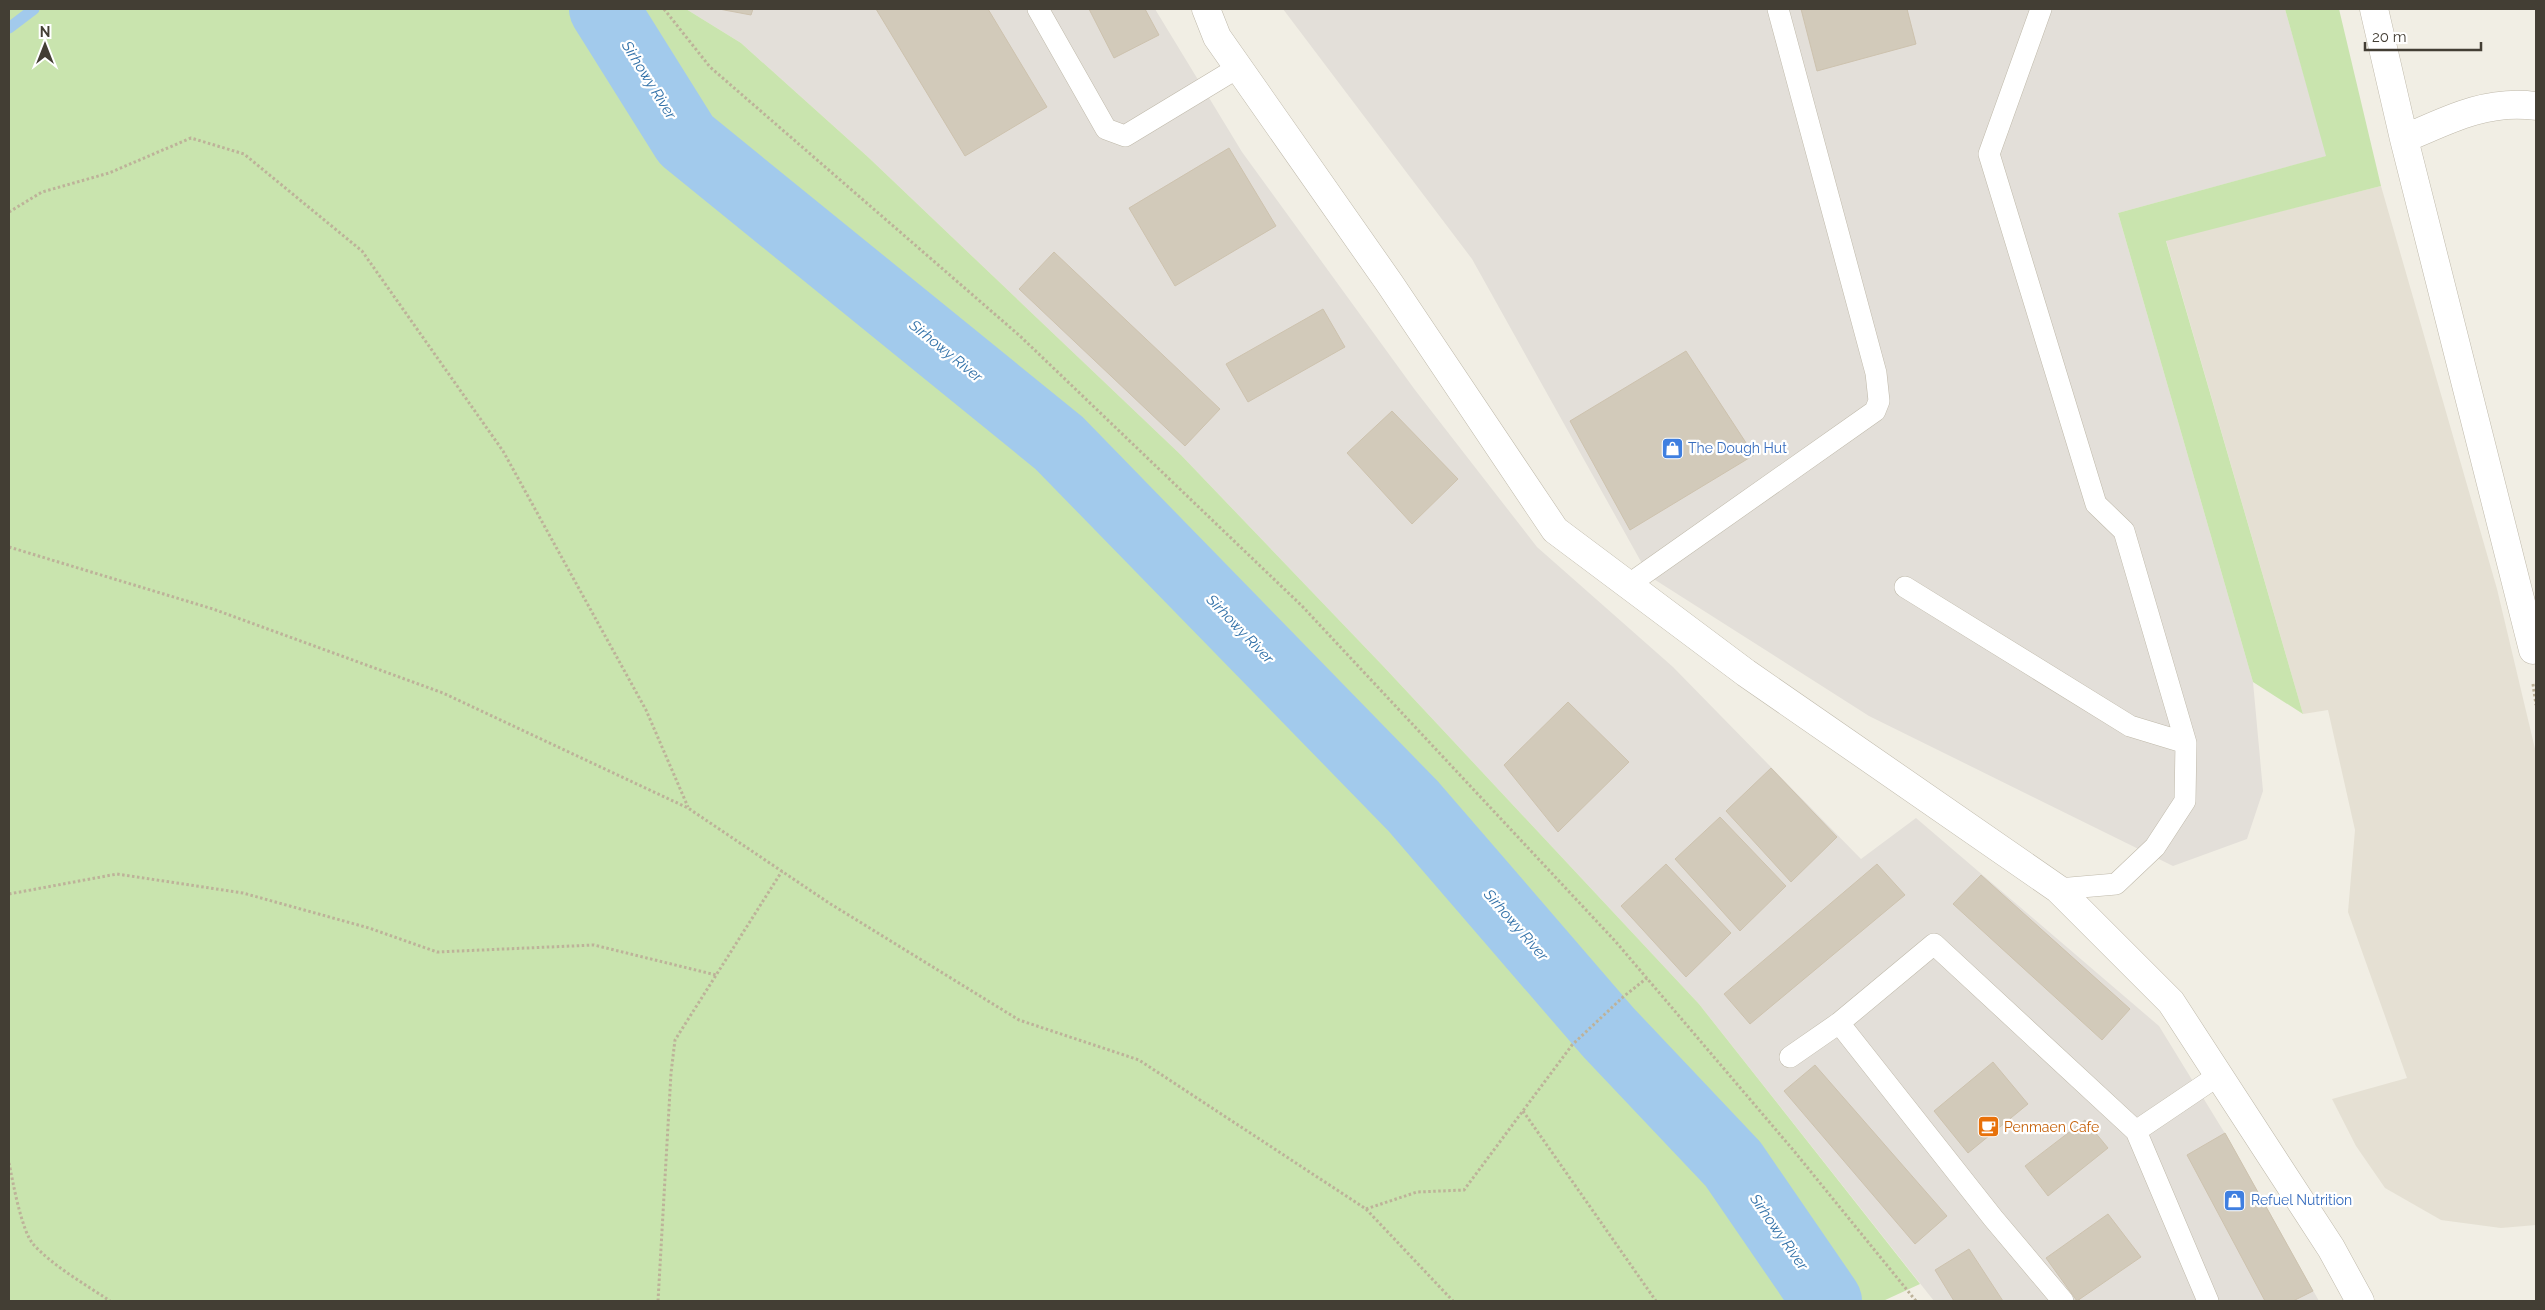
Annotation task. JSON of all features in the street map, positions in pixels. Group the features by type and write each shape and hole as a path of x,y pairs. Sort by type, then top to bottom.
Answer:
{"street":[{"path":"1206,9 1216,37 1239,67 1390,284 1555,530 1746,673 2058,889 2171,1002 2331,1248 2360,1301"},
{"path":"2374,9 2404,139 2534,650"},
{"path":"2404,139 2450,119 2493,105 2536,106"}],"lane":[{"path":"1038,9 1106,129 1125,136 1239,67"},
{"path":"1628,585 1875,411 1879,401 1876,373 1778,9"},
{"path":"2041,9 1989,154 2096,504 2124,532 2186,743 2185,800 2155,847 2116,884 2058,889"},
{"path":"1905,587 2130,726 2186,743"},
{"path":"1790,1057 1839,1023 1934,944 2136,1131 2208,1301"},
{"path":"1839,1023 1993,1218 2063,1301"},
{"path":"2136,1131 2219,1075"}],"path":[{"path":"664,9 710,67 1020,336 1302,606 1616,942 1794,1151 1916,1301"},
{"path":"9,212 42,192 109,173 191,138 244,154 362,251 503,451 646,710 688,808"},
{"path":"9,547 213,609 443,693 688,808 829,903 1019,1020 1139,1060 1366,1209 1452,1301"},
{"path":"658,1301 670,1083 675,1040 782,871"},
{"path":"9,894 117,874 243,894 369,928 437,952 594,945 716,975"},
{"path":"1366,1209 1417,1192 1464,1190 1572,1045 1623,997 1647,978"},
{"path":"1523,1110 1656,1301"},
{"path":"9,1163 18,1205 32,1242 67,1272 110,1301"}],"shaded area":[{"path":"686,9 1155,9 1242,152 1415,390 1537,547 1673,667 1861,859 1916,818 2159,1026 2229,1140 2319,1301 1934,1301 1699,1004 1384,667 1181,455 868,157 741,43"},
{"path":"1283,9 2285,9 2327,156 2118,213 2253,682 2263,791 2247,839 2173,866 1869,716 1649,576 1472,259"},
{"path":"2381,186 2497,589 2536,753 2536,1225 2501,1228 2441,1220 2385,1188 2356,1146 2332,1099 2407,1078 2348,912 2355,830 2328,710 2303,714 2166,240"}],"green space":[{"path":"9,9 686,9 741,43 868,157 1181,455 1384,667 1699,1004 1920,1284 1883,1301 9,1301"},
{"path":"2285,9 2339,9 2381,186 2166,241 2303,714 2253,682 2118,213 2326,156"}],"building":[{"path":"719,9 753,9 751,15"},
{"path":"876,9 988,9 1047,107 965,156"},
{"path":"1089,9 1145,9 1159,35 1114,58"},
{"path":"1801,9 1907,9 1916,44 1817,71"},
{"path":"1229,148 1276,226 1175,286 1129,208"},
{"path":"1054,252 1220,409 1185,446 1019,289"},
{"path":"1323,309 1345,347 1248,402 1226,364"},
{"path":"1686,351 1754,455 1630,530 1570,421"},
{"path":"1392,411 1458,479 1412,524 1347,453"},
{"path":"1568,702 1629,762 1558,832 1504,765"},
{"path":"1771,768 1837,837 1791,882 1726,811"},
{"path":"1720,817 1786,886 1740,931 1675,859"},
{"path":"1666,864 1731,933 1686,977 1621,906"},
{"path":"1877,864 1905,895 1750,1024 1724,994"},
{"path":"1981,875 2130,1009 2102,1040 1953,904"},
{"path":"1993,1062 2028,1104 1968,1153 1934,1111"},
{"path":"1815,1065 1947,1216 1915,1244 1784,1091"},
{"path":"2085,1120 2108,1148 2048,1196 2025,1166"},
{"path":"2225,1133 2313,1291 2293,1301 2265,1301 2187,1155"},
{"path":"2108,1214 2141,1257 2077,1301 2046,1258"},
{"path":"1969,1249 2003,1301 1954,1301 1935,1270"}],"waterway":[{"path":"9,28 34,9"},
{"name":"Sirhowy River","path":"604,9 686,140 1059,443 1413,806 1609,1033 1733,1164 1827,1301"}],"place":[{"name":"The Dough Hut","path":"1672,448"},
{"name":"Penmaen Cafe","path":"1988,1127"},
{"name":"Refuel Nutrition","path":"2235,1200"}]}
